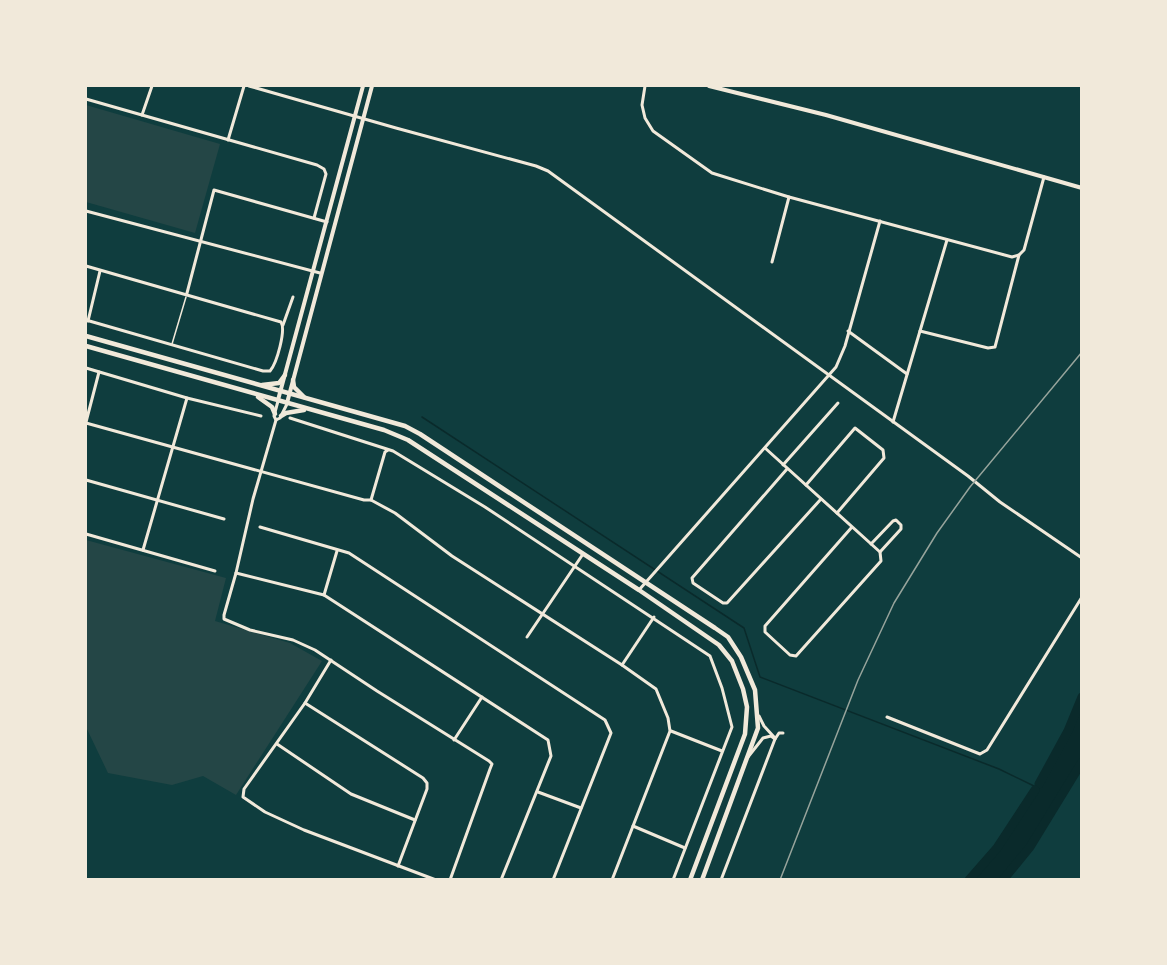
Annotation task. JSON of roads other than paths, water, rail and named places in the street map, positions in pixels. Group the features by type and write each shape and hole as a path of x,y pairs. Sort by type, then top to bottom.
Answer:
{"main road":[{"path":"86,336 289,395 388,420 420,434 728,637 749,672 755,690 758,728 702,879"},
{"path":"86,346 384,430 408,440 639,590 719,645 738,673 747,707 745,734 690,879"},
{"path":"256,385 279,383 285,375"},
{"path":"293,380 294,387 307,398"},
{"path":"255,394 272,407 275,414"},
{"path":"278,418 286,413 307,409"}],"street":[{"path":"142,115 152,86"},
{"path":"228,140 244,86"},
{"path":"249,86 548,171 968,476 1000,502 1082,558"},
{"path":"278,418 275,414 280,392 363,86"},
{"path":"372,86 289,395 278,418 261,470 224,615 226,621 250,630 293,640 315,650 492,764 450,879"},
{"path":"645,86 642,105 645,118 652,130 712,173 789,197 947,240 1012,256 1019,255"},
{"path":"709,86 826,115 1082,188"},
{"path":"86,99 317,165 324,169 326,174 314,218"},
{"path":"920,331 988,348 995,347 1019,255 1024,250 1044,177"},
{"path":"187,294 214,190 327,222"},
{"path":"772,262 789,197"},
{"path":"86,211 320,273"},
{"path":"639,590 836,367 845,346 880,221"},
{"path":"893,422 947,240"},
{"path":"86,267 282,323"},
{"path":"100,271 87,320 263,371 270,370 275,364 282,323 293,297"},
{"path":"848,331 907,374"},
{"path":"86,369 187,398 261,416"},
{"path":"99,372 86,423 364,500 371,500 395,513 453,556 656,689 670,731 612,879"},
{"path":"143,550 187,398"},
{"path":"783,465 838,403"},
{"path":"290,418 388,450 485,507 710,656 722,688 732,727 673,879"},
{"path":"806,485 855,428 883,450 884,458 837,513"},
{"path":"765,448 880,552 881,561 796,656 789,655 764,629 852,527"},
{"path":"371,500 385,452 388,450"},
{"path":"788,469 692,578 693,583 723,603 727,603 821,499"},
{"path":"86,480 224,519"},
{"path":"871,544 893,520 896,520 902,529 880,552"},
{"path":"260,527 349,553 605,720 610,733 553,879"},
{"path":"86,534 215,571"},
{"path":"324,595 338,550"},
{"path":"527,637 583,554"},
{"path":"236,573 324,595 548,741 551,756 501,879"},
{"path":"887,717 980,754 987,750 1082,597"},
{"path":"622,665 654,617"},
{"path":"331,660 305,703 244,789 243,797 265,812 304,830 436,879"},
{"path":"454,740 482,697"},
{"path":"305,703 423,778 427,789 398,866"},
{"path":"758,713 761,723 775,739"},
{"path":"670,731 722,751"},
{"path":"721,879 775,739 783,733"},
{"path":"747,759 763,738 766,736 775,739"},
{"path":"277,744 351,794 415,820"},
{"path":"538,792 581,808"},
{"path":"633,826 685,848"}],"lane":[{"path":"172,345 187,294"}],"waterway":[{"path":"422,417 744,628 760,677 999,769 1036,787"},
{"path":"1039,784 1068,731 1082,697"},
{"path":"1003,880 1030,847 1082,762"},
{"path":"969,880 997,848 1035,790"}],"railway":[{"path":"780,880 858,680 894,603 937,533 970,487 1082,352"}]}
